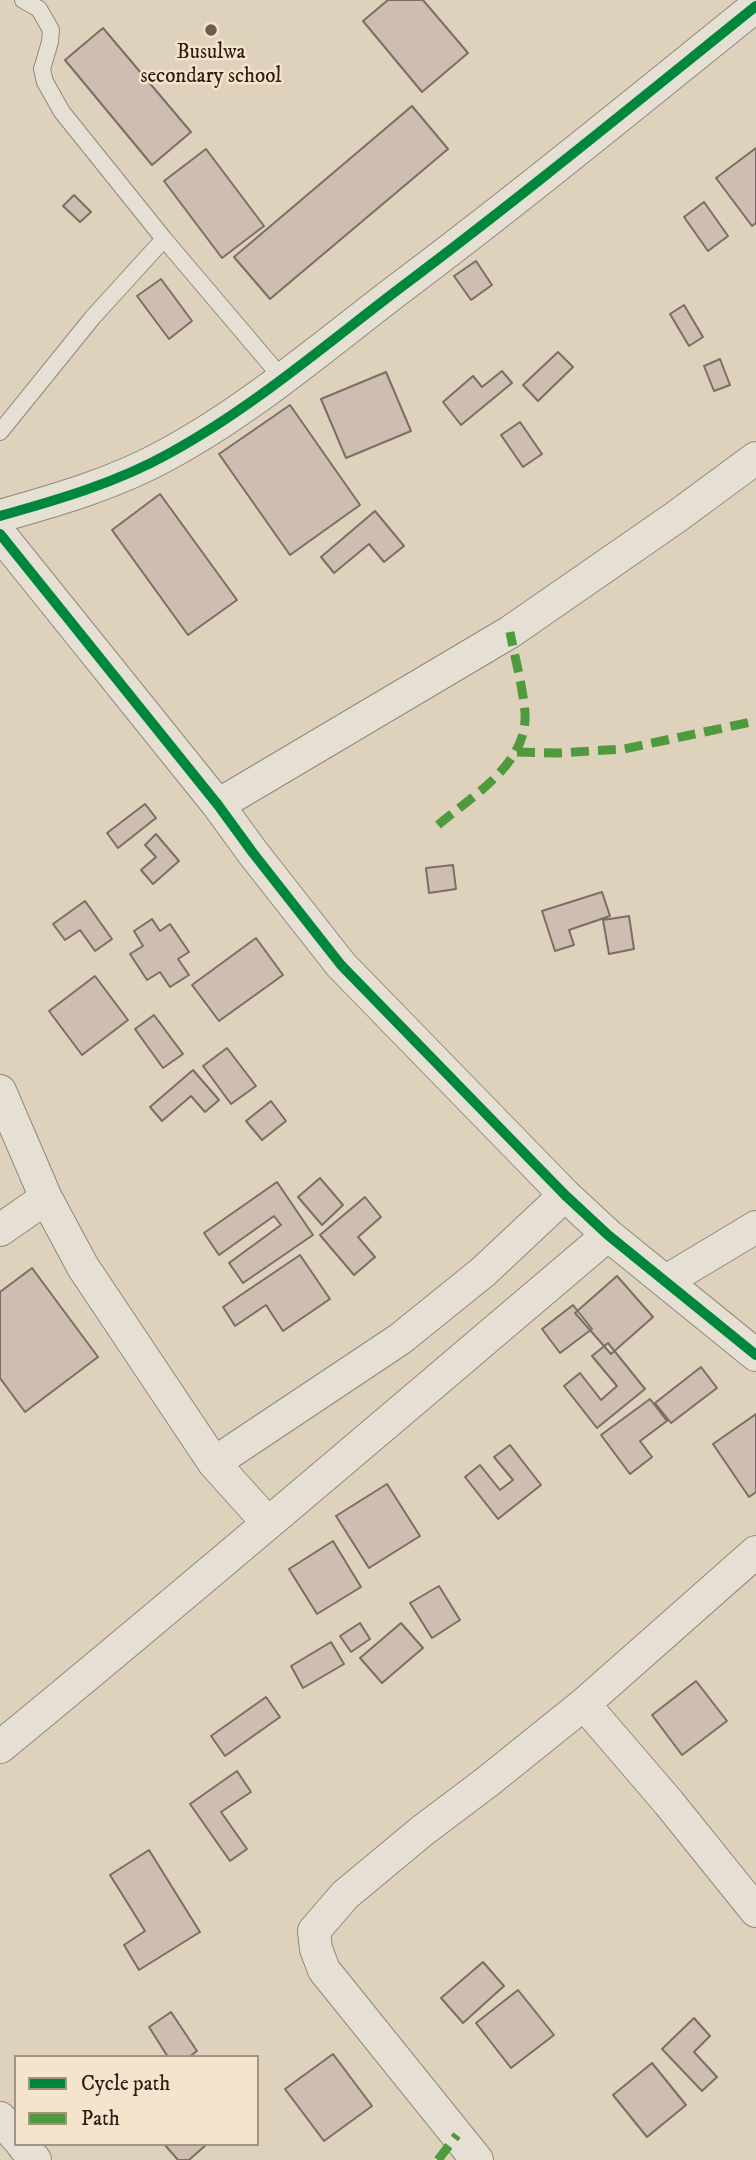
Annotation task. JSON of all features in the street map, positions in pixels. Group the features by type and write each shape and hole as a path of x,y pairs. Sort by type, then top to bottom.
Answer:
{"street":[{"path":"0,516 60,500 168,454 230,415 446,254 756,6"},
{"path":"218,805 510,632 756,458"},
{"path":"0,534 218,805 341,965 565,1195 608,1235 756,1354"},
{"path":"0,1091 46,1198 83,1267 214,1463 267,1522"},
{"path":"214,1463 400,1339 492,1264 565,1195"},
{"path":"0,1230 46,1198"},
{"path":"666,1281 756,1227"},
{"path":"0,1747 174,1605 267,1522 608,1235"},
{"path":"477,2160 324,1970 316,1949 314,1931 345,1895 584,1704 756,1552"},
{"path":"584,1704 669,1803 756,1911"},
{"path":"0,2118 14,2135"},
{"path":"24,2146 35,2160"}],"lane":[{"path":"23,0 39,9 51,30 42,69 52,96 164,240 282,378"},
{"path":"0,432 93,317 164,240"}],"building":[{"path":"388,0 423,0 468,53 422,92 363,21"},
{"path":"103,28 191,132 152,165 65,60"},
{"path":"412,106 448,149 270,299 234,257"},
{"path":"756,148 756,223 752,226 716,178"},
{"path":"206,149 264,226 222,258 164,181"},
{"path":"74,195 91,212 80,222 63,206"},
{"path":"704,202 728,236 708,251 684,217"},
{"path":"476,261 492,285 471,300 454,276"},
{"path":"161,279 192,321 169,339 137,296"},
{"path":"684,305 703,337 689,346 670,314"},
{"path":"558,352 573,367 538,401 523,385"},
{"path":"720,359 730,385 714,391 704,366"},
{"path":"502,371 512,383 461,425 443,402 473,376 482,387"},
{"path":"386,372 411,431 346,458 321,399"},
{"path":"290,405 360,505 290,555 219,454"},
{"path":"520,422 542,454 523,467 501,435"},
{"path":"160,494 237,600 188,635 112,530"},
{"path":"375,511 404,546 384,562 369,544 334,573 321,557"},
{"path":"145,804 156,818 118,848 107,833"},
{"path":"156,834 179,861 153,884 141,870 156,857 145,845"},
{"path":"453,865 456,889 429,893 426,868"},
{"path":"602,892 610,916 569,930 574,945 555,951 542,911"},
{"path":"85,901 112,939 95,951 80,930 65,940 53,924"},
{"path":"629,916 634,949 609,954 603,920"},
{"path":"152,919 160,931 170,924 189,952 178,959 189,975 170,987 160,972 147,980 130,954 143,946 134,931"},
{"path":"256,938 283,975 219,1021 192,985"},
{"path":"95,976 128,1020 82,1055 49,1011"},
{"path":"154,1015 183,1054 163,1068 135,1029"},
{"path":"227,1048 256,1086 231,1104 203,1066"},
{"path":"193,1070 219,1100 205,1112 191,1096 162,1121 150,1107"},
{"path":"271,1101 286,1121 262,1140 246,1121"},
{"path":"320,1178 343,1205 322,1225 298,1197"},
{"path":"277,1182 313,1235 243,1283 229,1263 281,1225 274,1216 219,1255 204,1233"},
{"path":"365,1197 381,1217 358,1237 375,1257 354,1275 320,1235"},
{"path":"300,1255 330,1299 283,1331 266,1305 235,1326 223,1307"},
{"path":"32,1268 98,1357 25,1412 0,1378 0,1292"},
{"path":"617,1276 653,1317 611,1354 575,1313"},
{"path":"573,1305 592,1329 560,1353 542,1329"},
{"path":"608,1343 645,1389 597,1428 564,1386 580,1373 601,1400 617,1386 592,1356"},
{"path":"701,1367 717,1388 671,1423 655,1403"},
{"path":"650,1399 667,1421 640,1441 652,1457 630,1474 601,1435"},
{"path":"756,1414 756,1492 749,1497 713,1444"},
{"path":"510,1445 541,1485 498,1519 465,1477 480,1465 500,1490 513,1480 494,1457"},
{"path":"387,1484 420,1536 369,1568 336,1516"},
{"path":"333,1541 361,1587 317,1614 289,1569"},
{"path":"439,1586 460,1620 432,1638 410,1603"},
{"path":"360,1623 370,1639 351,1652 340,1636"},
{"path":"401,1623 423,1648 382,1683 360,1658"},
{"path":"331,1642 344,1664 303,1688 291,1666"},
{"path":"696,1681 727,1721 682,1755 652,1715"},
{"path":"266,1697 280,1717 225,1756 211,1736"},
{"path":"237,1771 251,1792 221,1812 247,1849 230,1861 190,1804"},
{"path":"149,1850 200,1932 139,1970 124,1945 145,1931 110,1875"},
{"path":"483,1962 504,1986 463,2023 441,1998"},
{"path":"518,1990 554,2035 511,2068 476,2023"},
{"path":"171,2012 197,2051 192,2055 167,2055 149,2027"},
{"path":"694,2018 710,2036 694,2052 717,2077 702,2091 662,2049"},
{"path":"333,2054 372,2106 324,2141 285,2089"},
{"path":"652,2063 686,2105 647,2137 613,2095"},
{"path":"166,2146 205,2146 189,2160 178,2160"}],"marked path":[{"path":"438,825 481,790 508,763 524,731 525,713 521,683 510,632"},
{"path":"517,752 558,753 624,749 756,721"},
{"path":"438,2160 457,2135"}],"cycle path":[{"path":"0,516 128,474 168,454 229,417 287,376 490,219 756,6"},
{"path":"0,534 218,805 341,965 565,1195 608,1235 756,1355"}],"place":[{"name":"Busulwa secondary school","path":"211,30"}]}
